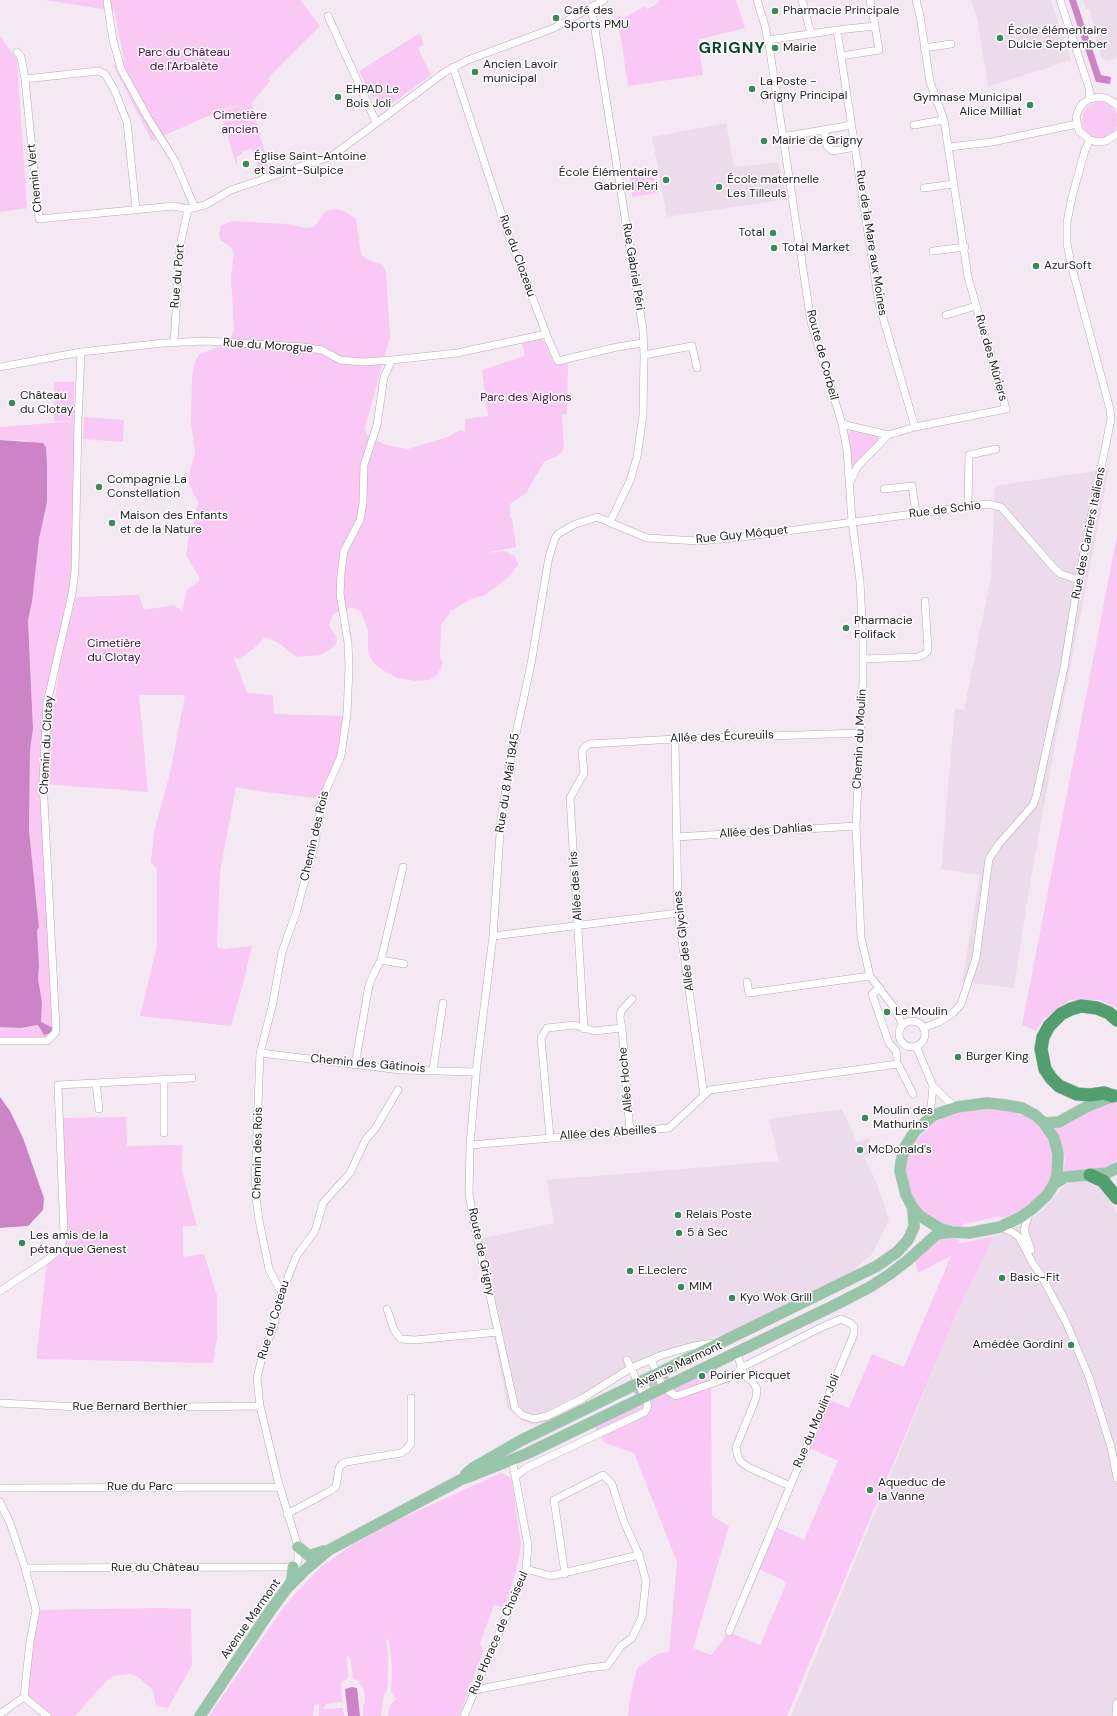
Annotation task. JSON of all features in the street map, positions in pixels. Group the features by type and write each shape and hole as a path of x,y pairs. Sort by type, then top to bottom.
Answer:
{"highway":[{"path":"1115,1095 1104,1093 1090,1095 1077,1094 1062,1088 1047,1073 1042,1059 1041,1049 1043,1037 1049,1026 1061,1014 1071,1009 1081,1006 1097,1008 1109,1013 1117,1020"},
{"path":"1090,1175 1103,1181 1117,1198"}],"main road":[{"path":"1044,1123 1060,1122 1086,1107 1115,1095"},
{"path":"987,1103 1005,1104 1029,1112 1044,1123 1054,1138 1058,1154 1057,1175 1054,1184 1047,1195 1030,1211 1000,1227 974,1232 952,1232 941,1229 920,1216 913,1208 902,1181 901,1162 910,1139 921,1125 930,1118 957,1107 987,1103"},
{"path":"1054,1184 1065,1177 1107,1173 1117,1168"},
{"name":"Avenue Marmont","path":"476,1474 487,1466 862,1280 880,1268 903,1246 912,1233 914,1217 913,1208"},
{"name":"Avenue Marmont","path":"664,1378 736,1352 835,1305 890,1274 937,1234 952,1232"},
{"name":"Avenue Marmont","path":"664,1378 726,1341 890,1258"},
{"name":"Avenue Marmont","path":"664,1378 890,1274"},
{"name":"Avenue Marmont","path":"462,1478 473,1468 520,1441 638,1391"},
{"name":"Avenue Marmont","path":"200,1716 287,1588 305,1570 329,1550 462,1478 476,1474 512,1459 638,1391"},
{"path":"298,1547 304,1553 312,1556 329,1550"},
{"path":"287,1588 292,1580 289,1567"}],"street":[{"path":"107,2 112,40 121,69 148,118 175,161 192,209 205,205 231,190 332,156 376,122 453,67 554,28 604,0"},
{"name":"Route de Corbeil","path":"757,0 768,40 812,322 842,424 847,450 852,521"},
{"path":"802,0 811,34"},
{"path":"841,56 879,50 870,0"},
{"name":"Rue des Mûriers","path":"915,427 1006,409 968,277 965,247 944,120 930,82 920,16 916,0"},
{"path":"1060,0 1089,88 1090,99"},
{"name":"Rue Gabriel Péri","path":"590,9 593,17 643,330 643,415 637,456 630,481 610,522"},
{"path":"328,16 376,122"},
{"path":"768,40 875,26"},
{"name":"Rue de la Mare aux Moines","path":"837,30 879,304 915,427"},
{"path":"924,48 951,44"},
{"name":"Chemin Vert","path":"17,52 21,57 25,79 39,219 174,206 192,209"},
{"name":"Rue du Clozeau","path":"453,67 508,234 546,334 558,361 616,347 643,343"},
{"path":"25,79 98,71 105,74 114,89 127,122 136,210"},
{"path":"1116,101 1098,97 1090,99 1083,103 1076,117 1077,124 1084,137 1090,140 1098,142 1106,141 1114,138 1117,134"},
{"path":"914,125 944,120"},
{"path":"949,147 992,142 1077,124"},
{"path":"782,137 852,125"},
{"path":"824,130 827,146 833,151 855,147"},
{"name":"Rue des Carriers Italiens","path":"923,1028 939,1022 954,1012 961,1004 976,958 989,859 998,845 1033,805 1036,797 1064,668 1078,580 1111,420 1110,409 1072,268 1067,244 1067,222 1072,197 1085,150 1090,140"},
{"path":"924,188 954,184"},
{"name":"Rue du Port","path":"174,343 180,246 192,209"},
{"path":"933,252 965,247"},
{"name":"Rue des Mûriers","path":"946,315 976,306"},
{"name":"Rue du Morogue","path":"81,352 174,343 205,342 275,344 322,350 340,360 363,362 457,353 546,334"},
{"path":"644,356 692,346 697,368"},
{"path":"0,367 81,352"},
{"name":"Chemin du Clotay","path":"0,1042 48,1041 55,1034 56,1028 44,782 47,703 76,571 78,421 81,352"},
{"name":"Chemin des Rois","path":"282,1289 279,1288 269,1269 256,1197 260,1053 272,1007 282,952 296,913 315,842 322,799 340,756 347,714 350,668 348,643 340,594 344,551 360,520 363,503 364,465 377,425 384,377 392,360"},
{"path":"842,424 888,435"},
{"path":"850,483 856,467 888,435 915,427"},
{"path":"968,506 969,455 996,449"},
{"path":"884,489 912,486 916,513"},
{"name":"Rue de Schio","path":"852,521 988,504 1001,507 1054,568 1061,574 1078,580"},
{"name":"Rue du 8 Mai 1945","path":"474,1093 493,936 501,819 511,757 551,548 558,534 573,525 597,516 610,522"},
{"name":"Rue Guy Môquet","path":"610,522 647,538 699,541 742,537 852,521"},
{"name":"Chemin du Moulin","path":"852,521 860,581 863,659 856,826 859,906 861,938 870,976"},
{"path":"863,659 918,657 926,653 928,650 925,601"},
{"name":"Allée des Écureuils","path":"584,748 589,744 675,739 861,733"},
{"name":"Allée des Glycines","path":"675,739 678,913 704,1095"},
{"name":"Allée des Iris","path":"584,748 582,752 584,774 570,798 584,1029"},
{"name":"Allée des Dahlias","path":"676,837 856,826"},
{"path":"355,1065 369,985 381,960 403,867"},
{"path":"493,936 578,927 678,913"},
{"path":"381,960 404,964"},
{"path":"747,982 749,993 870,976 895,1009 903,1025"},
{"path":"880,988 872,994 889,1043 896,1051 897,1061 913,1094"},
{"name":"Allée Hoche","path":"630,1132 620,1018 621,1011 632,999"},
{"path":"433,1070 443,1003"},
{"path":"906,1022 918,1022 923,1028 925,1032 923,1040 916,1046 908,1046 901,1041 899,1033 906,1022"},
{"path":"550,1137 541,1038 547,1028 575,1025 594,1031 622,1028"},
{"path":"916,1046 933,1086 957,1107"},
{"name":"Chemin des Gâtinois","path":"260,1053 402,1070 476,1072"},
{"name":"Allée des Abeilles","path":"470,1144 669,1128 710,1090 897,1061"},
{"path":"0,1291 48,1260 61,1248 64,1234 58,1085 192,1078"},
{"path":"164,1079 164,1133"},
{"path":"96,1083 99,1108"},
{"path":"930,1118 933,1086"},
{"name":"Rue du Coteau","path":"298,1547 287,1514 260,1406 257,1378 263,1353 274,1326 282,1289 296,1258 315,1231 324,1202 350,1173 366,1139 374,1129 398,1090"},
{"name":"Route de Grigny","path":"474,1093 470,1144 469,1194 515,1408 522,1415 534,1419 547,1416 583,1398 631,1368"},
{"path":"1030,1211 1025,1224 1024,1234 1041,1275"},
{"path":"1000,1227 1019,1237 1066,1322 1090,1377 1111,1447 1117,1478"},
{"path":"388,1309 394,1330 401,1339 416,1340 498,1332"},
{"name":"Rue du Moulin Joli","path":"729,1632 854,1334 854,1327 850,1323 841,1319 741,1368"},
{"path":"631,1368 693,1346 726,1341"},
{"path":"736,1352 741,1368 757,1389 756,1398 736,1446 736,1453 740,1461 748,1467 790,1486"},
{"path":"515,1477 526,1468 645,1412 648,1406 638,1391 627,1360"},
{"path":"651,1360 676,1396 686,1394 736,1375 741,1368"},
{"path":"287,1514 330,1491 336,1486 339,1468 342,1464 346,1462 401,1453 407,1449 411,1443 411,1398"},
{"name":"Rue Bernard Berthier","path":"0,1403 99,1408 260,1406"},
{"name":"Rue Horace de Choiseul","path":"464,1716 526,1569 528,1546 512,1459"},
{"path":"475,1690 587,1668 607,1666 621,1646 632,1638 642,1617 646,1581 639,1555 624,1522 612,1484 603,1475 554,1500 564,1574"},
{"name":"Rue du Parc","path":"0,1488 280,1487"},
{"path":"0,1502 10,1522 25,1568 36,1610 30,1642 24,1697 0,1714"},
{"path":"289,1567 298,1561 298,1547"},
{"path":"526,1569 551,1576 639,1555"},
{"name":"Rue du Château","path":"25,1568 289,1567"},
{"path":"24,1697 47,1716"},
{"path":"1116,1716 1117,1703"}],"shaded area":[{"path":"971,0 1051,0 1071,60 988,87 977,18"},
{"path":"1069,0 1076,0 1101,75 1111,77 1110,84 1096,82"},
{"path":"1083,0 1117,0 1117,57 1114,59 1108,61 1102,59 1090,10 1086,9"},
{"path":"726,123 733,163 737,167 778,162 787,199 667,217 652,137"},
{"path":"0,440 43,443 46,447 47,502 39,539 32,602 28,620 33,729 30,750 29,831 39,927 37,930 39,966 38,979 42,1002 41,1022 53,1028 50,1033 44,1035 38,1025 20,1028 0,1027"},
{"path":"1109,469 1056,740 1029,889 1014,988 962,982 980,875 941,869 955,709 964,709 991,577 995,486"},
{"path":"0,1097 10,1111 23,1138 44,1198 43,1210 28,1226 0,1228"},
{"path":"842,1109 857,1142 868,1138 875,1151 864,1157 875,1179 889,1219 873,1253 853,1271 729,1333 675,1348 614,1375 547,1423 532,1424 523,1421 508,1409 475,1240 554,1223 547,1180 779,1161 769,1119"},
{"path":"1086,1181 1098,1184 1108,1194 1117,1215 1117,1716 791,1716 956,1315 994,1236 1005,1233 1035,1217 1065,1185"},
{"path":"352,1687 357,1688 360,1716 348,1716 345,1689"}],"green space":[{"name":"Parc du Château de l'Arbalète","path":"45,0 300,0 320,26 268,78 270,81 251,104 226,108 152,141 113,65 124,60 114,11"},
{"path":"660,0 736,0 745,28 698,40 703,75 628,86 619,26 614,27 613,22 619,15 622,19 645,6 647,9 657,4"},
{"path":"420,33 424,45 418,48 431,75 386,108 387,102 380,101 378,96 372,98 359,71"},
{"path":"0,36 17,60 27,208 0,212"},
{"path":"1100,102 1110,105 1115,110 1118,120 1115,130 1110,135 1100,138 1090,135 1085,130 1082,120 1085,110 1090,105"},
{"name":"Cimetière ancien","path":"252,104 270,173 261,175 251,149 242,151 242,154 236,157 238,163 236,164 220,112 227,109"},
{"path":"653,168 657,193 632,197 629,172"},
{"path":"334,209 344,211 356,219 361,254 366,259 383,265 386,272 390,337 365,428 367,435 386,445 408,449 448,437 460,430 465,431 465,419 488,416 482,370 525,356 522,343 542,338 555,365 568,362 567,414 562,415 564,448 557,456 544,462 526,493 510,504 510,517 512,519 516,547 485,553 505,551 515,556 518,564 514,571 505,580 485,595 471,599 451,611 441,625 440,656 443,664 436,676 429,680 416,681 397,678 379,668 372,661 368,649 368,629 360,611 352,607 332,616 329,625 337,638 336,644 331,649 320,655 296,657 279,643 265,637 240,659 234,658 247,693 273,695 274,714 347,716 341,756 322,799 236,787 220,872 217,947 224,949 252,946 231,1026 140,1016 157,945 157,869 151,862 154,832 170,773 185,695 139,695 148,792 44,784 53,1037 0,1041 0,1027 27,1027 39,1025 41,1022 42,1002 38,979 39,966 37,930 39,927 29,831 30,750 33,729 28,620 32,602 39,539 47,502 47,479 46,447 23,440 0,440 0,427 78,421 75,571 47,703 45,767 61,658 76,597 139,595 144,610 174,605 182,612 187,590 199,581 199,577 186,555 189,537 196,518 198,502 189,484 190,469 195,453 191,424 192,378 195,361 200,354 221,346 232,336 234,330 231,277 234,254 230,246 220,240 219,233 221,226 231,221 288,224 305,228 314,227 326,211"},
{"path":"54,382 74,382 74,421 54,421"},
{"path":"84,417 124,420 123,442 83,439"},
{"path":"851,430 877,436 879,439 855,466 852,466 848,433"},
{"path":"1117,536 1117,1008 1099,1000 1070,1000 1044,1019 1036,1031 1022,1025"},
{"path":"1117,1102 1117,1161 1112,1163 1113,1165 1101,1169 1063,1174 1065,1161 1063,1150 1054,1127 1065,1125 1088,1111 1104,1104"},
{"path":"1000,1108 1029,1117 1042,1127 1052,1145 1054,1171 1045,1191 1017,1213 1003,1218 998,1217 964,1224 962,1227 937,1223 924,1213 915,1203 907,1190 905,1169 908,1156 917,1139 932,1124 949,1115 974,1109"},
{"path":"126,1117 127,1146 182,1145 182,1172 197,1226 183,1226 183,1257 204,1254 217,1296 217,1338 213,1363 37,1359 47,1260 61,1248 60,1118"},
{"path":"946,1236 959,1238 957,1244 994,1236 956,1315 787,1716 628,1716 629,1704 637,1668 657,1654 669,1652 677,1562 634,1453 605,1443 593,1424 711,1367 712,1516 729,1526 693,1648 711,1655 729,1632 760,1645 787,1582 756,1568 774,1526 804,1540 838,1461 807,1447 827,1399 849,1408 872,1354 904,1367 951,1256 918,1273 915,1261 940,1237"},
{"path":"501,1473 510,1477 512,1481 521,1544 517,1567 505,1608 494,1605 480,1643 483,1651 459,1716 388,1716 390,1705 396,1699 391,1692 392,1669 389,1639 386,1640 388,1652 388,1684 387,1690 384,1694 381,1716 363,1716 365,1696 363,1688 357,1680 353,1678 351,1660 347,1655 348,1678 341,1683 342,1702 326,1704 324,1707 324,1709 343,1708 344,1716 319,1716 319,1704 314,1705 313,1716 209,1716 284,1607 322,1566 354,1544 396,1521"},
{"path":"159,1608 191,1609 192,1665 168,1708 156,1706 151,1688 138,1677 130,1674 113,1676 107,1680 75,1716 47,1716 24,1697 36,1610"}],"tunnel":[{"path":"635,1394 669,1378"}],"place":[{"name":"Pharmacie Principale","path":"775,11"},
{"name":"Café des Sports PMU","path":"556,18"},
{"name":"École élémentaire Dulcie September","path":"1000,38"},
{"name":"Mairie","path":"775,48"},
{"name":"Ancien Lavoir municipal","path":"475,72"},
{"name":"La Poste - Grigny Principal","path":"752,89"},
{"name":"EHPAD Le Bois Joli","path":"338,97"},
{"name":"Gymnase Municipal Alice Milliat","path":"1030,105"},
{"name":"Mairie de Grigny","path":"764,141"},
{"name":"Église Saint-Antoine et Saint-Sulpice","path":"246,164"},
{"name":"École Élémentaire Gabriel Péri","path":"666,180"},
{"name":"École maternelle Les Tilleuls","path":"719,187"},
{"name":"Total","path":"773,233"},
{"name":"Total Market","path":"774,248"},
{"name":"AzurSoft","path":"1036,266"},
{"name":"Château du Clotay","path":"12,403"},
{"name":"Compagnie La Constellation","path":"99,487"},
{"name":"Maison des Enfants et de la Nature","path":"112,523"},
{"name":"Pharmacie Folifack","path":"846,628"},
{"name":"Le Moulin","path":"887,1012"},
{"name":"Burger King","path":"958,1057"},
{"name":"Moulin des Mathurins","path":"865,1118"},
{"name":"McDonald's","path":"860,1150"},
{"name":"Relais Poste","path":"678,1215"},
{"name":"5 à Sec","path":"679,1233"},
{"name":"Les amis de la pétanque Genest","path":"22,1243"},
{"name":"E.Leclerc","path":"630,1271"},
{"name":"Basic-Fit","path":"1002,1278"},
{"name":"MIM","path":"681,1287"},
{"name":"Kyo Wok Grill","path":"732,1298"},
{"name":"Amédée Gordini","path":"1071,1345"},
{"name":"Poirier Picquet","path":"702,1376"},
{"name":"Aqueduc de la Vanne","path":"870,1490"}],"district":[{"name":"GRIGNY","path":"732,49"}],"park label":[{"name":"Parc des Aiglons","path":"526,398"},
{"name":"Cimetière du Clotay","path":"114,651"}]}
